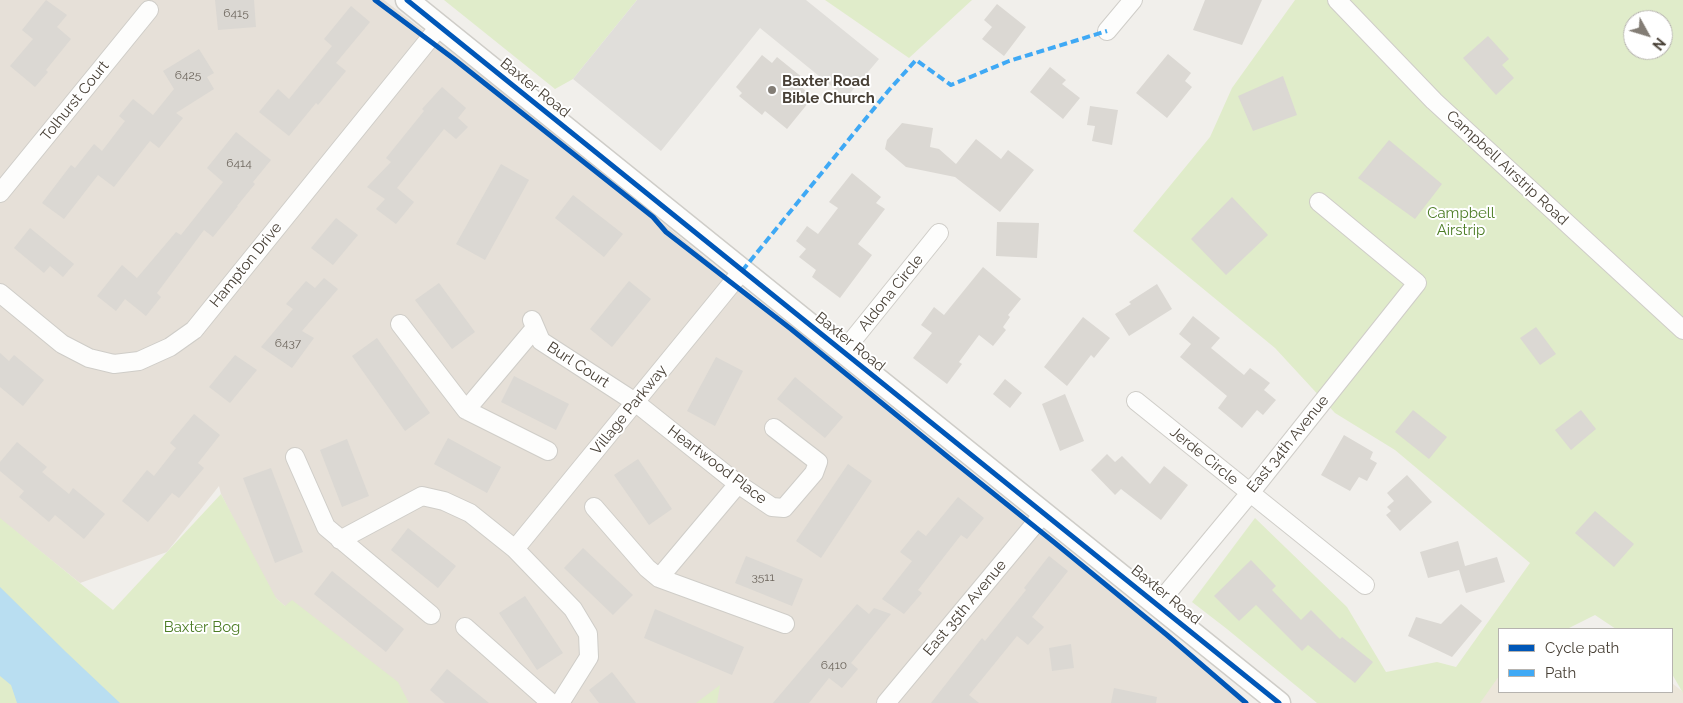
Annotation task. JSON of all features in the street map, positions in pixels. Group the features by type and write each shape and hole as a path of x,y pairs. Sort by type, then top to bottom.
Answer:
{"street":[{"name":"Baxter Road","path":"407,0 1279,703"},
{"path":"1107,31 1133,0"},
{"name":"Campbell Airstrip Road","path":"1337,0 1434,101 1683,330"},
{"name":"Tolhurst Court","path":"0,193 149,10"},
{"name":"Hampton Drive","path":"0,293 62,344 90,358 114,364 139,361 170,347 194,330 439,27"},
{"name":"East 34th Avenue","path":"1158,604 1250,493 1417,283 1319,202"},
{"name":"Aldona Circle","path":"843,352 939,233"},
{"name":"Village Parkway","path":"516,549 742,271"},
{"path":"400,324 466,410 548,451"},
{"name":"Burl Court","path":"466,410 533,324 540,341 635,402"},
{"name":"Jerde Circle","path":"1136,401 1365,585"},
{"name":"Heartwood Place","path":"635,402 738,484 772,507 784,508 814,474 818,462 774,428"},
{"path":"295,457 326,527 430,615"},
{"path":"659,578 738,484"},
{"path":"340,540 422,496 444,501 470,513 516,549 573,609 588,634 589,657 560,703"},
{"path":"594,508 647,568 659,578 785,624"},
{"name":"East 35th Avenue","path":"886,703 1044,513"},
{"path":"465,627 551,703"}],"shaded area":[{"path":"0,0 384,0 518,104 1247,703 397,703 271,594 221,494 219,486 167,552 80,583 0,519"},
{"path":"637,0 806,0 879,59 846,98 760,28 661,151 573,79"},
{"path":"1498,664 1498,693 1673,693 1673,684 1683,692 1683,703 1467,703"}],"green space":[{"path":"444,0 637,0 573,79 555,89"},
{"path":"825,0 972,0 909,58"},
{"name":"Campbell Airstrip","path":"1295,0 1683,0 1683,693 1673,676 1673,628 1614,628 1595,615 1569,628 1498,628 1498,677 1480,703 1317,703 1192,602 1255,518 1347,607 1386,672 1437,662 1456,667 1530,563 1395,450 1335,413 1275,348 1133,231 1210,137 1232,88"},
{"name":"Baxter Bog","path":"221,494 276,598 285,606 292,600 398,682 409,703 0,703 0,518 113,610"},
{"path":"720,685 717,703 696,703"}],"water":[{"path":"0,587 120,703 17,703 11,685 0,676"}],"building":[{"path":"46,0 67,15 57,27 71,39 35,87 10,66 33,39 22,30"},
{"path":"215,0 254,0 256,27 218,30"},
{"path":"1205,0 1262,0 1242,45 1193,30"},
{"path":"997,4 1026,27 1004,56 982,39 992,27 984,20"},
{"path":"351,6 370,22 336,63 346,71 289,136 259,112 278,89 289,99 332,46 324,39"},
{"path":"1488,36 1509,59 1502,65 1514,78 1496,95 1463,58"},
{"path":"199,49 214,73 207,77 214,89 176,113 183,118 159,148 150,141 114,187 98,175 64,219 42,203 71,165 75,168 94,144 102,151 125,121 119,116 133,99 153,115 174,89 163,71"},
{"path":"1168,54 1191,73 1185,81 1192,87 1167,118 1136,93"},
{"name":"Baxter Road Bible Church","path":"762,55 772,63 777,57 803,78 798,84 813,97 787,129 765,111 762,115 739,96 742,93 736,87"},
{"path":"1050,67 1066,80 1062,84 1080,98 1063,119 1030,92"},
{"path":"1283,76 1297,115 1253,131 1238,96"},
{"path":"442,87 466,108 458,118 468,127 456,139 444,129 397,188 414,202 396,224 376,209 385,199 367,187 391,162 386,158 424,111 422,109"},
{"path":"1090,106 1118,110 1112,145 1092,141 1095,126 1087,125"},
{"path":"902,123 933,128 930,147 939,149 956,164 976,139 1001,159 1008,150 1034,170 1000,212 955,177 906,167 885,149 887,140"},
{"path":"236,132 271,160 253,182 255,184 213,237 204,230 157,293 161,297 146,316 125,299 116,311 97,296 122,265 137,278 176,232 181,235 223,182 207,168"},
{"path":"1389,140 1442,184 1415,219 1358,178"},
{"path":"501,164 529,180 485,260 456,244"},
{"path":"852,173 881,197 876,203 885,209 858,244 872,255 840,298 812,277 816,270 799,257 806,249 796,241 807,226 818,234 838,208 829,202"},
{"path":"573,195 623,234 604,257 555,218"},
{"path":"1232,197 1268,235 1226,275 1191,239"},
{"path":"336,218 358,235 333,265 311,248"},
{"path":"997,222 1039,223 1037,258 996,256"},
{"path":"30,228 74,264 63,277 50,266 44,273 14,248"},
{"path":"983,267 1021,299 1008,315 1010,317 1003,327 1006,330 993,346 979,335 959,362 962,364 947,384 913,358 932,333 921,325 934,307 944,315"},
{"path":"324,278 338,289 302,331 314,338 292,368 261,347 293,309 286,304 306,281 315,288"},
{"path":"629,281 651,299 612,347 590,329"},
{"path":"439,283 475,332 452,349 415,300"},
{"path":"1157,284 1172,309 1129,336 1115,314 1131,304 1129,302"},
{"path":"1193,316 1220,338 1211,348 1244,375 1250,368 1270,383 1264,390 1276,400 1263,415 1257,410 1242,428 1218,408 1227,396 1180,357 1191,344 1179,334"},
{"path":"1083,317 1110,338 1094,358 1091,355 1067,386 1044,367"},
{"path":"1536,327 1556,354 1540,365 1520,338"},
{"path":"377,338 430,413 405,431 352,356"},
{"path":"0,353 9,361 14,355 44,380 23,406 0,387"},
{"path":"235,355 257,370 230,403 209,387"},
{"path":"716,357 743,371 715,426 687,411"},
{"path":"514,376 569,404 556,430 501,402"},
{"path":"795,377 843,417 825,438 777,399"},
{"path":"1005,379 1022,393 1010,408 993,394"},
{"path":"1065,394 1084,441 1060,451 1042,404"},
{"path":"1413,410 1447,437 1429,459 1395,432"},
{"path":"1581,410 1596,429 1571,450 1555,430"},
{"path":"194,414 220,435 198,463 204,468 179,498 172,493 148,522 122,501 147,470 154,476 176,448 170,443"},
{"path":"1344,435 1373,452 1370,459 1377,463 1367,481 1359,477 1350,491 1321,475"},
{"path":"448,438 501,467 487,493 434,464"},
{"path":"347,439 369,496 342,507 320,450"},
{"path":"17,442 47,467 42,472 69,494 73,488 105,514 84,539 55,515 49,522 19,497 24,491 0,471 0,462"},
{"path":"1107,454 1115,462 1122,456 1150,484 1164,466 1188,485 1161,520 1121,489 1115,495 1091,470"},
{"path":"638,459 672,509 649,525 614,475"},
{"path":"848,464 872,481 821,558 796,541"},
{"path":"271,468 303,552 275,563 243,478"},
{"path":"1407,475 1432,502 1400,531 1386,515 1391,511 1387,507 1394,501 1387,493"},
{"path":"958,497 984,518 967,539 961,535 918,590 922,593 904,614 882,599 912,561 900,552 918,530 926,536"},
{"path":"1595,511 1634,544 1614,567 1575,533"},
{"path":"408,528 456,566 438,588 391,550"},
{"path":"1458,541 1465,566 1497,557 1505,582 1466,593 1459,570 1428,578 1420,552"},
{"path":"583,548 633,595 613,615 564,568"},
{"path":"746,556 803,579 792,606 735,583"},
{"path":"1049,556 1068,571 1032,617 1044,627 1028,645 1017,636 969,695 979,703 931,703 982,638 985,641 1026,590 1024,588"},
{"path":"1251,560 1276,586 1272,590 1301,620 1311,610 1340,639 1342,637 1373,662 1355,683 1308,645 1302,651 1256,605 1239,621 1214,596"},
{"path":"332,571 404,629 386,652 314,594"},
{"path":"525,596 563,653 537,670 499,613"},
{"path":"857,604 869,614 874,608 891,614 851,663 858,669 842,688 829,678 809,703 773,703"},
{"path":"1461,604 1482,621 1452,657 1408,636 1416,617 1441,624"},
{"path":"655,609 744,647 732,675 644,638"},
{"path":"1071,644 1074,668 1052,671 1049,648"},
{"path":"447,669 489,703 445,703 430,690"},
{"path":"612,672 636,703 599,703 589,690"},
{"path":"1114,688 1157,697 1156,703 1111,703"}],"marked path":[{"path":"742,271 889,90 916,60 951,85 1009,61 1107,31"}],"cycle path":[{"path":"375,0 454,59 653,217 666,232 791,329 1055,543 1246,703"},
{"path":"407,0 1279,703"}],"place":[{"name":"Baxter Road Bible Church","path":"772,90"}]}
